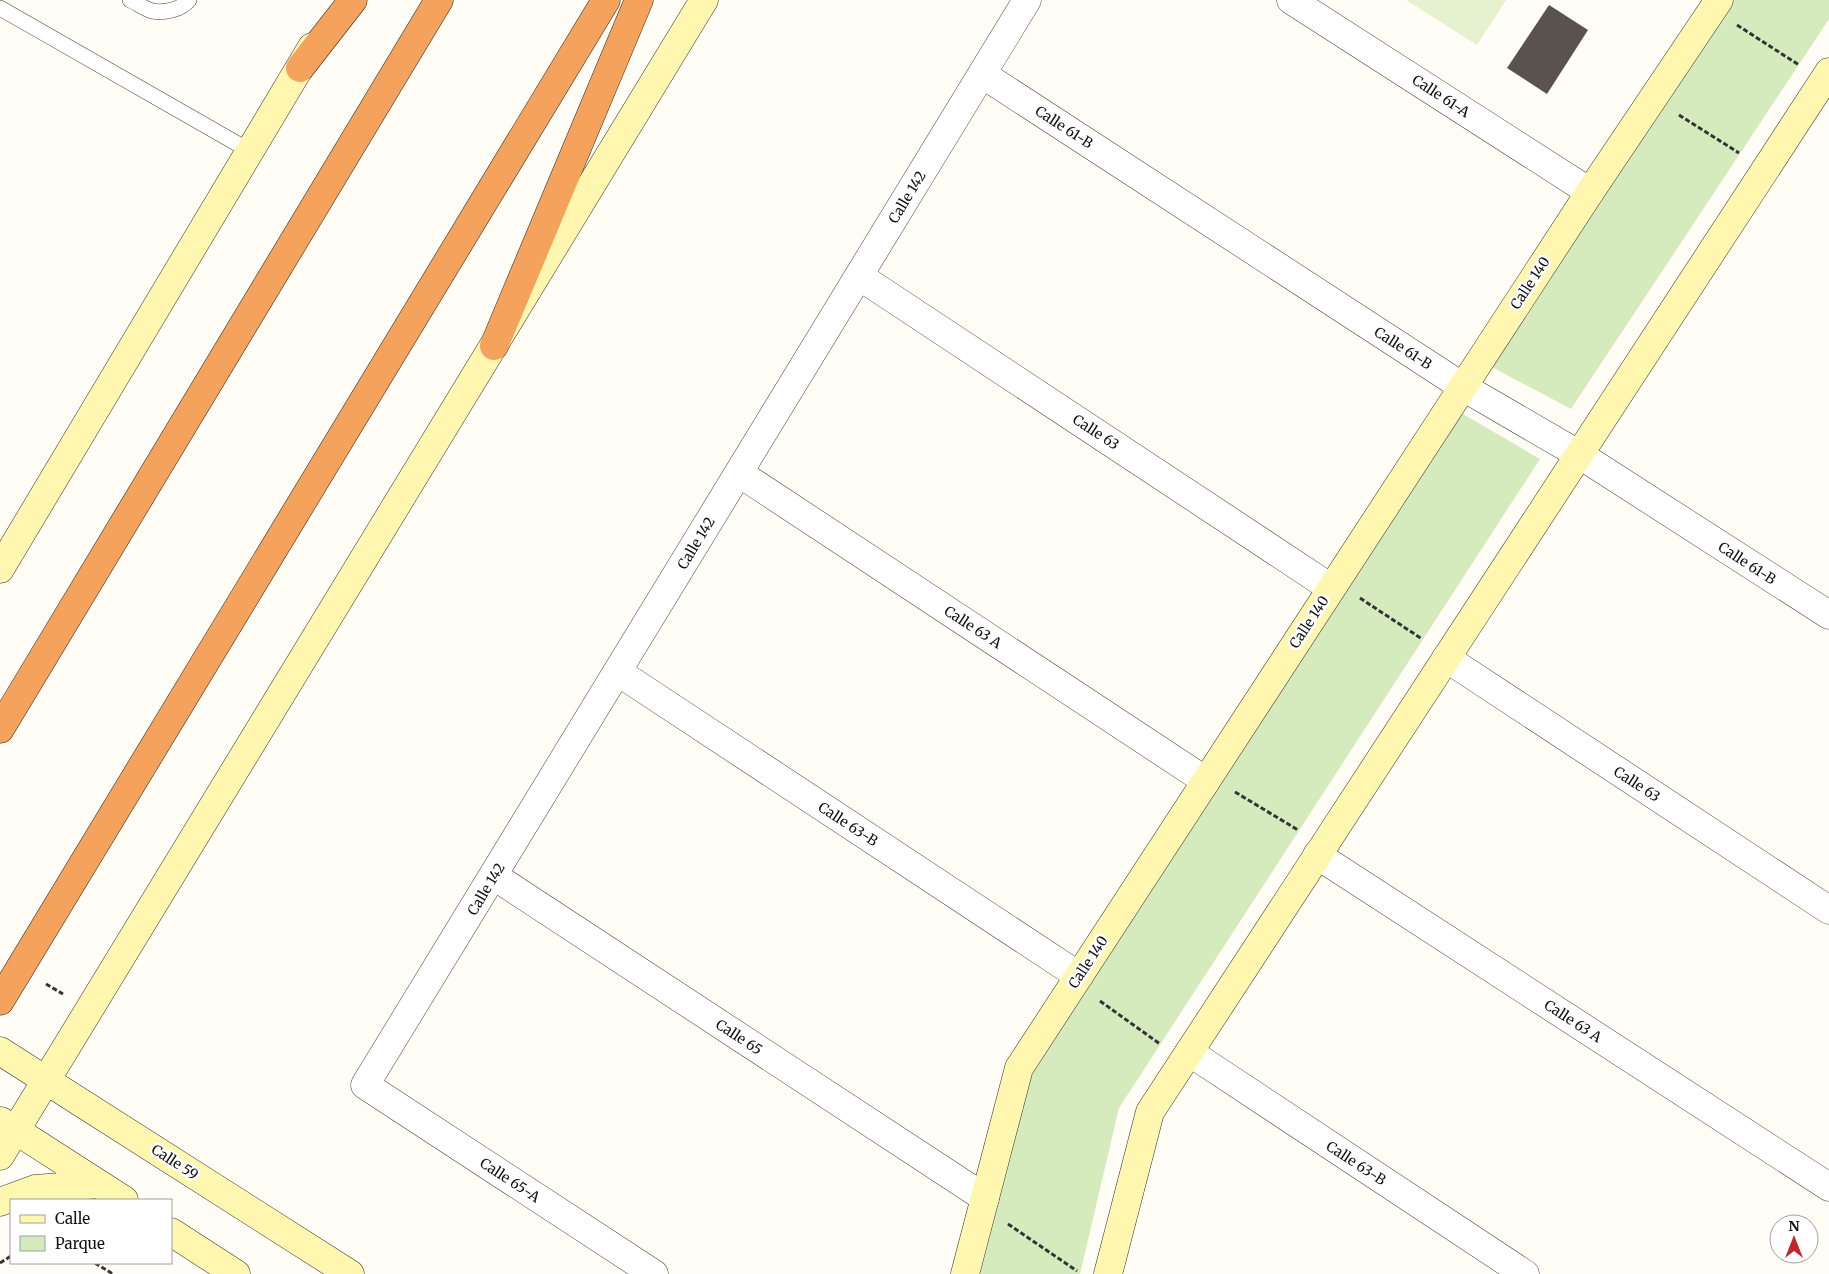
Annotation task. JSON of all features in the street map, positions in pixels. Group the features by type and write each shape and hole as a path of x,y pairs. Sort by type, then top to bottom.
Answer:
{"highway":[{"path":"300,68 353,0"},
{"path":"0,729 439,0"},
{"path":"0,1001 606,0"},
{"path":"494,346 639,0"}],"street":[{"path":"0,569 339,0"},
{"path":"0,1156 8,1125 47,1080 704,0"},
{"name":"Calle 142","path":"365,1085 1027,0"},
{"name":"Calle 140","path":"965,1274 1019,1068 1590,192 1718,0"},
{"name":"Calle 61-A","path":"1302,3 1590,192"},
{"path":"1108,1274 1150,1112 1177,1050 1438,651 1580,455 1829,72"},
{"name":"Calle 61-B","path":"982,74 1463,387 1580,455 1829,615"},
{"name":"Calle 63","path":"860,276 1332,588"},
{"name":"Calle 63 A","path":"739,472 1206,781"},
{"name":"Calle 63","path":"1438,651 1829,910"},
{"name":"Calle 63-B","path":"618,672 1079,976"},
{"name":"Calle 63 A","path":"1312,845 1829,1187"},
{"name":"Calle 65","path":"494,876 985,1198"},
{"name":"Calle 63-B","path":"1177,1050 1524,1274"},
{"name":"Calle 59","path":"0,1051 350,1274"},
{"name":"Calle 65-A","path":"365,1085 654,1274"},
{"path":"8,1125 122,1199"},
{"path":"0,1202 35,1189 99,1184"},
{"path":"172,1233 236,1274"}],"lane":[{"path":"130,0 151,11 170,11 186,3 188,0"},
{"path":"0,8 250,151"}],"path":[{"path":"1734,24 1800,66"},
{"path":"1676,114 1742,155"},
{"path":"1359,598 1438,651"},
{"path":"1232,791 1312,845"},
{"path":"42,991 46,983 66,995"},
{"path":"1096,999 1177,1050"},
{"path":"1005,1222 1082,1274"},
{"path":"97,1264 113,1274"}],"green space":[{"path":"1406,0 1506,0 1477,45"},
{"path":"1729,0 1829,0 1829,19 1571,409 1488,365"},
{"path":"1458,411 1540,459 1119,1108 1080,1274 980,1274 1031,1072"}],"building":[{"path":"1549,5 1588,30 1547,94 1507,68"}]}
